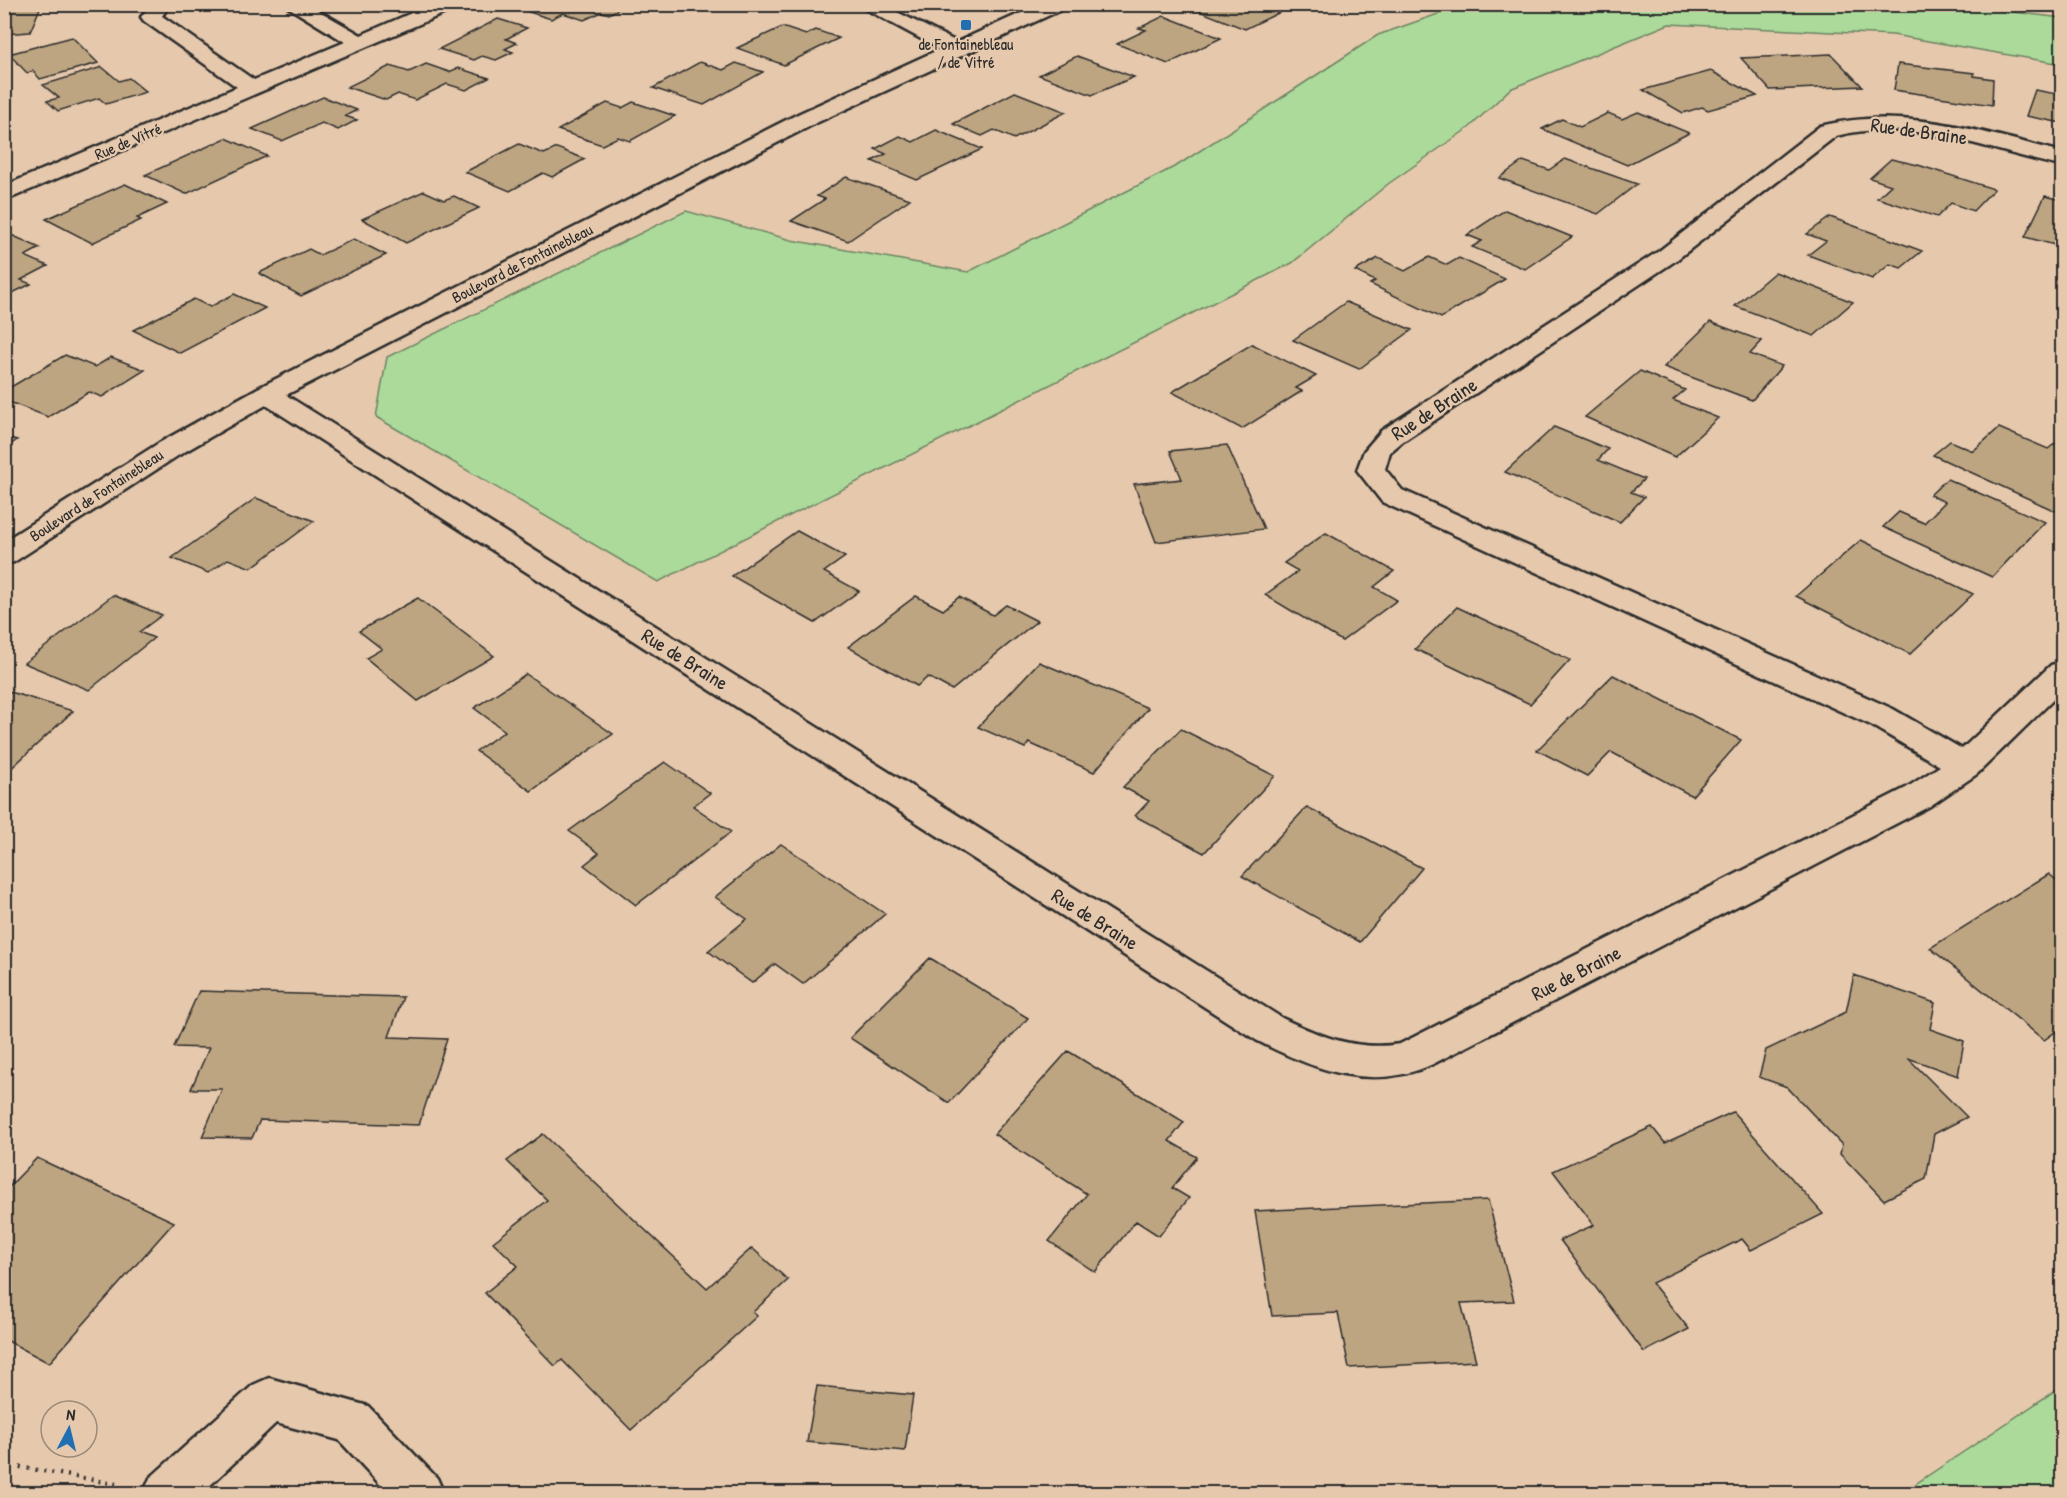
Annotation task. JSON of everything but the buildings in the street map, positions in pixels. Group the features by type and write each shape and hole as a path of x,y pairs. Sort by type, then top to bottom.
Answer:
{"street":[{"path":"161,4 151,17 251,87"},
{"path":"292,4 360,42"},
{"name":"Rue de Vitré","path":"4,194 450,4"},
{"path":"865,4 956,49"},
{"name":"Boulevard de Fontainebleau","path":"4,555 169,448 267,394 649,197 956,49 1058,4"},
{"name":"Rue de Braine","path":"1965,766 1882,717 1392,496 1371,470 1372,458 1379,446 1392,436 1667,256 1828,131 1862,123 1888,123 1962,136 2062,159"},
{"name":"Rue de Braine","path":"267,394 1269,1029 1313,1051 1341,1060 1371,1063 1402,1060 1918,797 1965,766 2062,673"},
{"path":"166,1493 269,1400 352,1422 421,1494"}],"path":[{"path":"4,1464 166,1493"}],"green space":[{"path":"1464,5 1957,5 2062,18 2062,64 1893,35 1669,24 1510,89 1470,127 1388,184 1292,263 658,582 376,417 387,357 686,211 791,240 968,272 1178,165 1378,35"},
{"path":"2062,1386 2062,1493 1902,1493"}],"place":[{"name":"de Fontainebleau / de Vitré","path":"966,25"}]}
